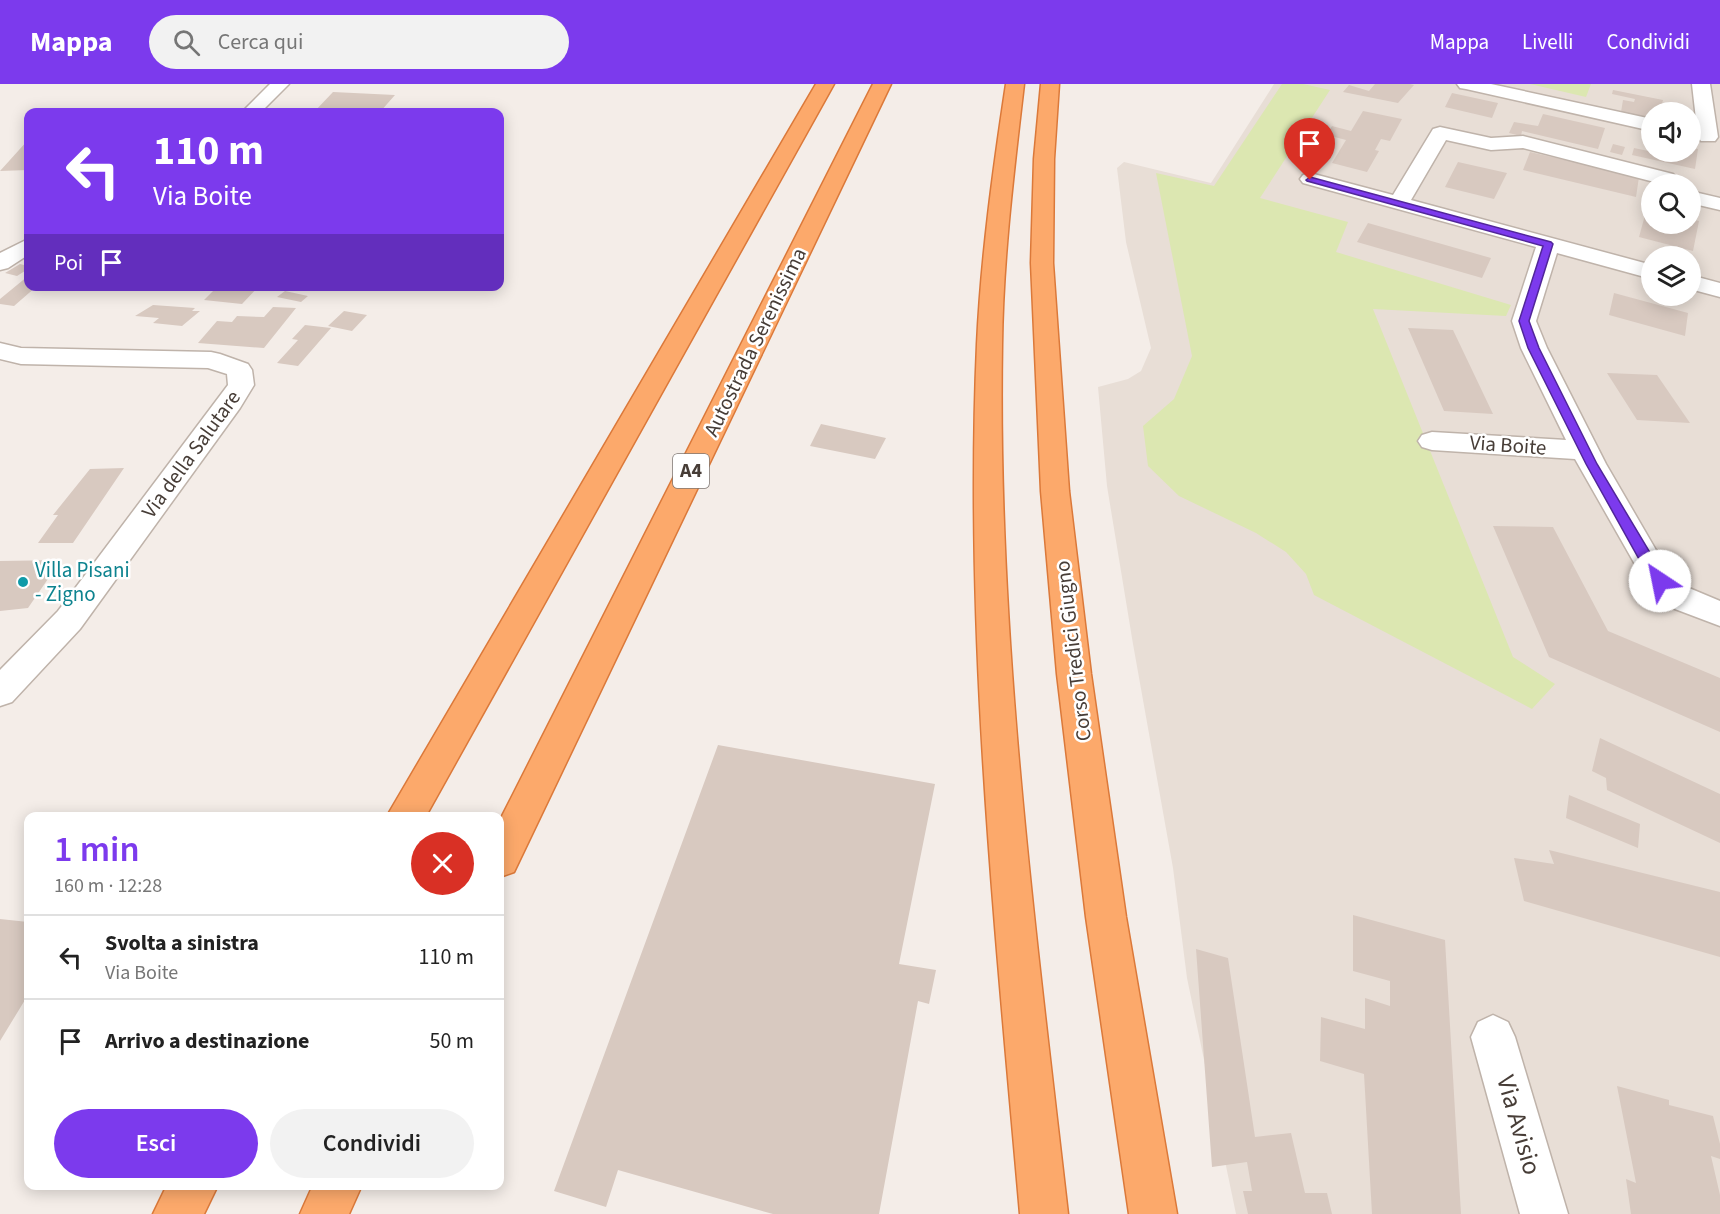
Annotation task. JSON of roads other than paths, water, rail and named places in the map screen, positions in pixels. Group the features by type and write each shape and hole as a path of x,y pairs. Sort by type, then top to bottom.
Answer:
{"highway":[{"path":"408,812 825,84"},
{"name":"Autostrada Serenissima","path":"504,851 882,84"},
{"path":"1015,84 1002,181 988,354 989,493 997,676 1015,916 1044,1214"},
{"name":"Corso Tredici Giugno","path":"1050,84 1044,159 1042,262 1055,491 1074,674 1107,917 1153,1214"},
{"path":"177,1214 191,1190"},
{"path":"324,1214 336,1190"}],"street":[{"path":"255,108 280,84"},
{"path":"1466,84 1641,123"},
{"path":"1701,84 1706,137"},
{"path":"1398,204 1440,132 1491,144 1523,142 1650,174"},
{"path":"1310,180 1641,269"},
{"path":"1701,200 1720,204"},
{"name":"Via Boite","path":"1548,244 1524,321 1534,348 1584,450 1660,581 1678,597 1720,614"},
{"path":"0,263 24,248"},
{"path":"1701,285 1720,290"},
{"name":"Via della Salutare","path":"0,351 21,356 211,360 239,370 241,385 231,402 69,620 0,692"},
{"name":"Via Boite","path":"1432,441 1584,450"},
{"name":"Via Avisio","path":"1493,1037 1544,1214"}],"place":[{"name":"Villa Pisani - Zigno","path":"23,582"}]}
